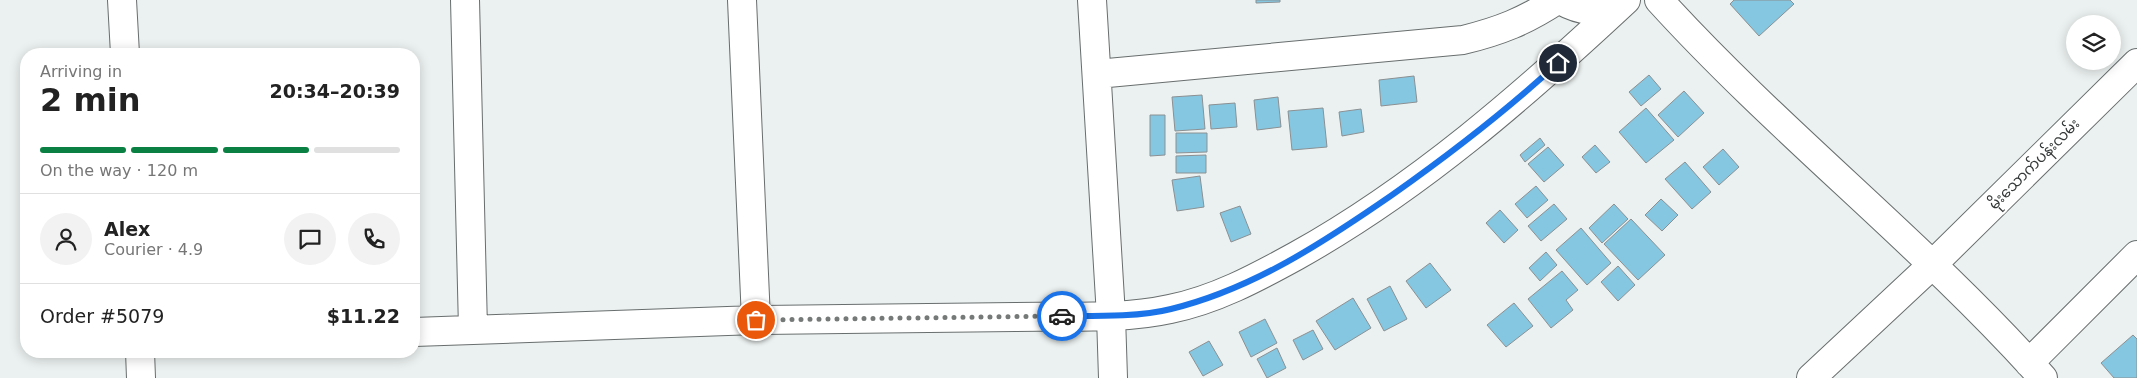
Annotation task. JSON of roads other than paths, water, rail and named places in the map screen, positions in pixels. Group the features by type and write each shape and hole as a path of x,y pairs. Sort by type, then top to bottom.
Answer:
{"street":[{"path":"122,0 125,48"},
{"path":"465,0 473,330"},
{"path":"742,0 756,320"},
{"path":"1092,0 1113,378"},
{"path":"1097,74 1462,40 1498,31 1534,15 1559,0 1576,9 1592,11 1615,0"},
{"path":"420,332 756,320 1111,316 1170,310 1214,297 1261,276 1336,234 1449,155 1544,76 1626,0"},
{"path":"1659,0 1700,44 1932,265 2036,370 2137,255"},
{"name":"မိုးသောက်ပန်းလမ်း","path":"1811,378 1932,265 2137,63"},
{"path":"140,358 141,378"}]}
